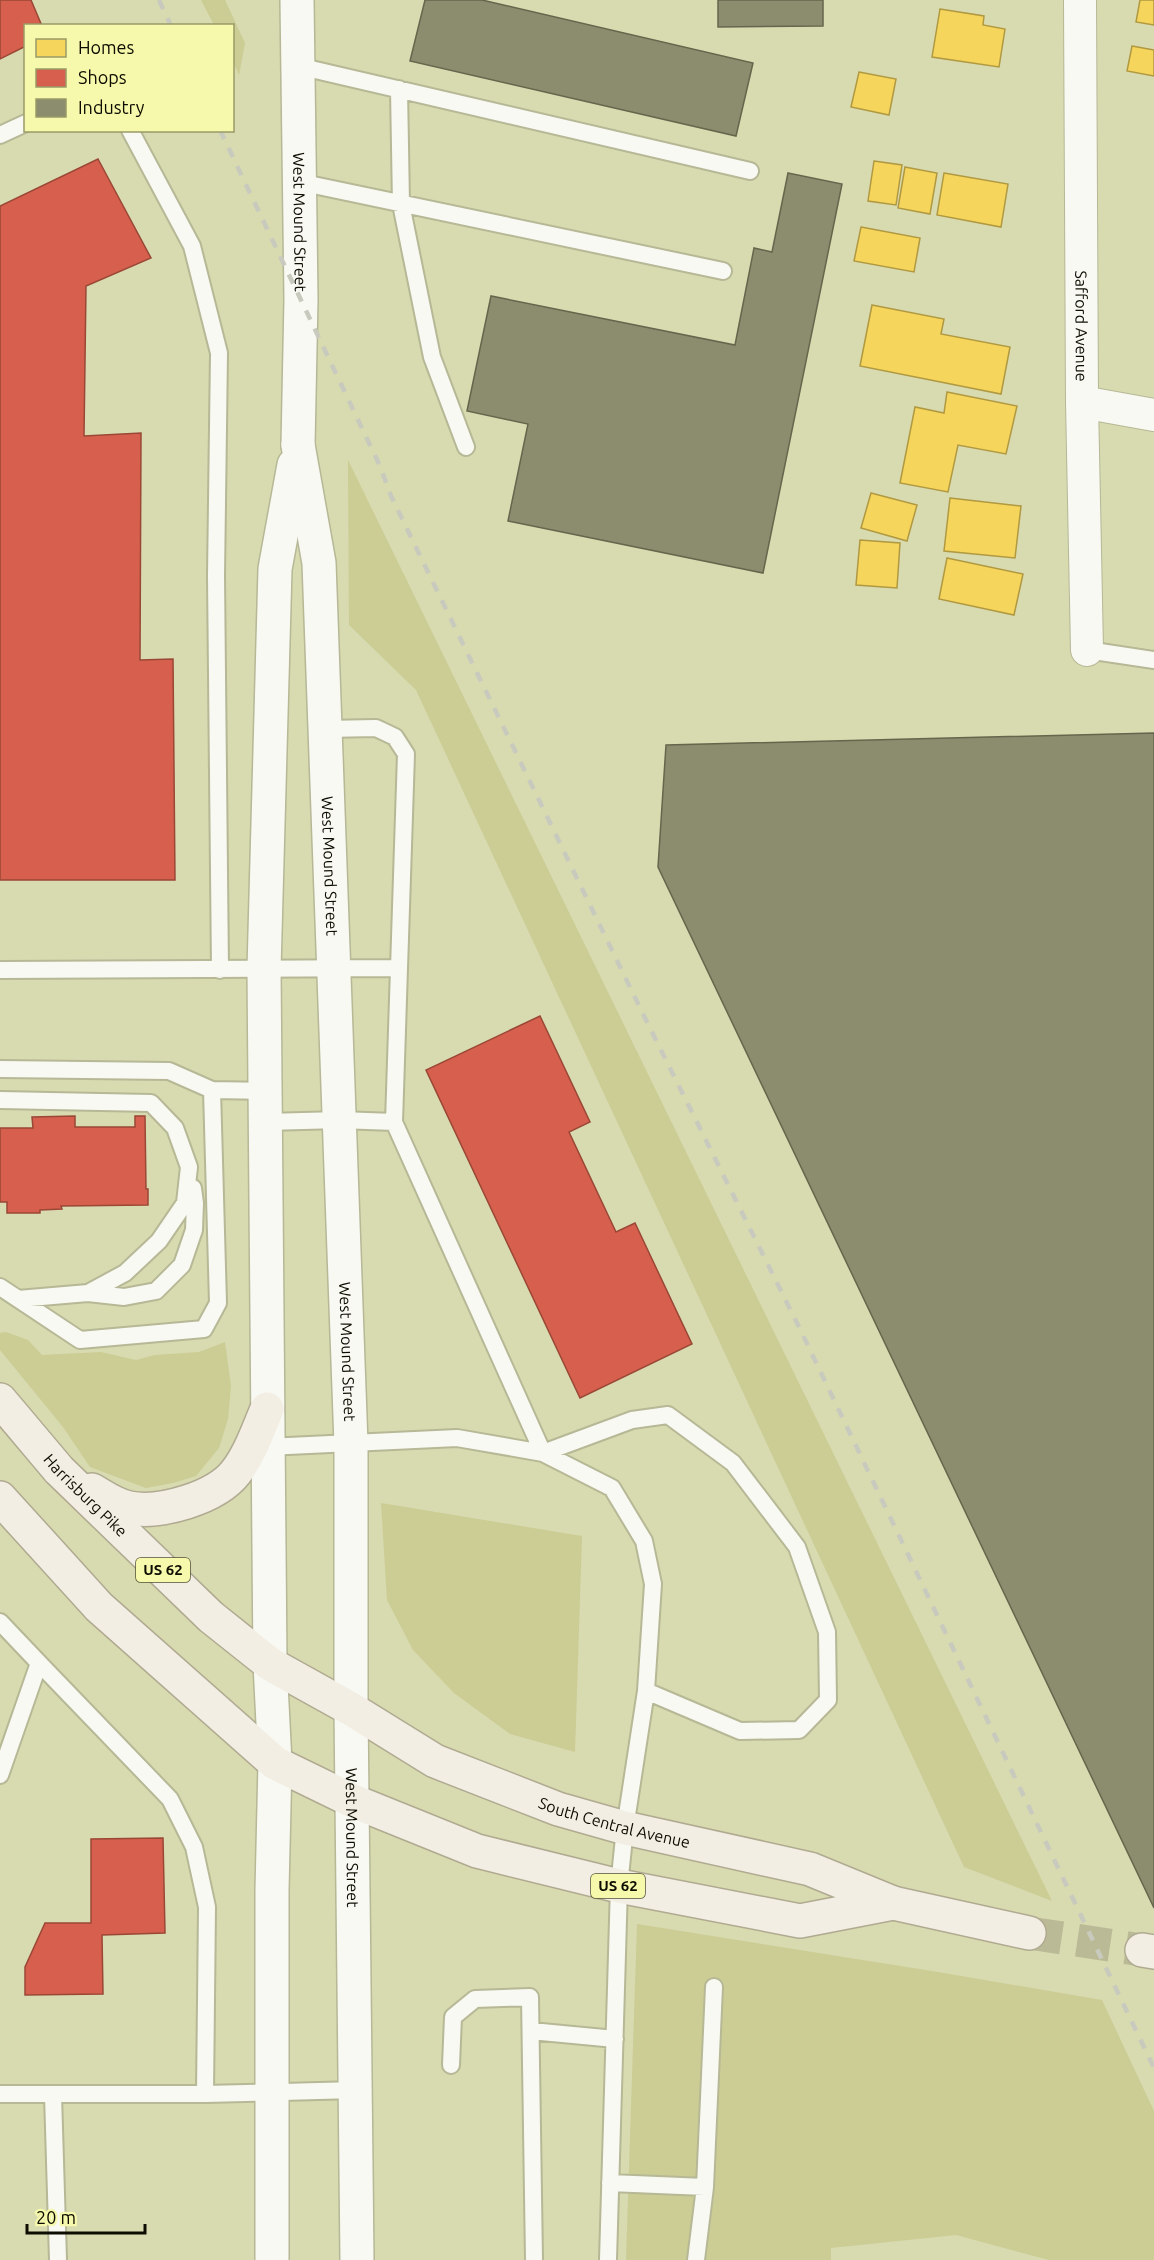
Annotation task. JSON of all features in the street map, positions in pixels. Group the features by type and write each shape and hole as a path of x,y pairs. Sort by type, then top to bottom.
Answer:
{"main road":[{"name":"West Mound Street","path":"272,2260 275,1763 270,1664 264,969 274,569 298,445 301,299 297,0"},
{"name":"West Mound Street","path":"298,445 319,563 351,1444 351,1709 357,2260"},
{"name":"Harrisburg Pike","path":"0,1400 59,1470 211,1617 270,1664 351,1709"},
{"path":"59,1470 114,1503 131,1508 175,1506 213,1491 235,1474 245,1458 267,1409"},
{"name":"US 62","path":"0,1498 99,1608 275,1763 353,1801"},
{"name":"South Central Avenue","path":"351,1709 435,1761 558,1809 625,1828 810,1869 893,1903 1029,1933"},
{"name":"South Central Avenue","path":"353,1801 477,1851 619,1886 800,1921 893,1903"}],"street":[{"name":"Safford Avenue","path":"1080,0 1082,402 1087,650"},
{"path":"1082,402 1154,415"}],"lane":[{"path":"298,66 750,171"},
{"path":"399,89 401,204 432,357 466,447"},
{"path":"0,135 24,124"},
{"path":"131,132 192,246 219,353 216,576 220,970"},
{"path":"299,182 723,271"},
{"path":"1087,650 1154,660"},
{"path":"325,729 376,728 395,736 406,754 394,1122 543,1454"},
{"path":"0,970 399,968"},
{"path":"0,1069 169,1071 212,1090 266,1107 339,1120 394,1122"},
{"path":"0,1287 80,1340 204,1329 218,1303 212,1090"},
{"path":"0,1100 151,1103 176,1128 189,1167 195,1203 194,1230 183,1265 156,1291 124,1297 88,1293 18,1299"},
{"path":"88,1293 124,1274 159,1241 185,1203 189,1167"},
{"path":"543,1454 632,1420 668,1415 733,1463 797,1547 827,1632 828,1700 799,1730 740,1731 645,1691"},
{"path":"267,1447 457,1438 543,1454 612,1488 644,1541 652,1584 645,1691 619,1886 608,2260"},
{"path":"0,1622 170,1799 195,1847 207,1907 206,2094"},
{"path":"0,1775 39,1663"},
{"path":"696,2260 705,2187 714,1987"},
{"path":"451,2065 453,2017 475,1999 530,1997 534,2260"},
{"path":"531,2031 615,2039"},
{"path":"0,2094 206,2094 356,2090"},
{"path":"53,2095 58,2260"},
{"path":"610,2183 705,2187"}],"green space":[{"path":"201,0 225,0 245,43 239,75 234,64 234,24 213,24"},
{"path":"348,460 1052,1901 964,1867 416,690 349,625"},
{"path":"6,1332 28,1340 42,1355 101,1352 136,1360 155,1355 199,1352 225,1342 231,1386 228,1419 219,1448 196,1476 146,1488 90,1467 63,1427 0,1350 0,1333"},
{"path":"381,1503 582,1536 575,1752 510,1734 454,1693 413,1650 387,1600"},
{"path":"637,1924 1102,2000 1154,2111 1154,2260 1049,2260 956,2235 831,2248 831,2260 626,2260"}],"building: Homes":[{"path":"1140,0 1154,0 1154,25 1136,22"},
{"path":"940,9 984,16 983,25 1005,29 999,67 932,57"},
{"path":"1132,46 1154,50 1154,76 1127,71"},
{"path":"859,72 896,79 889,115 851,107"},
{"path":"874,161 902,165 896,205 868,201"},
{"path":"905,167 937,173 930,214 898,208"},
{"path":"944,173 1008,184 1001,227 937,215"},
{"path":"861,227 920,238 914,272 854,261"},
{"path":"872,305 944,319 941,334 1010,347 1001,394 860,366"},
{"path":"947,392 1017,406 1006,454 958,445 948,492 900,483 915,407 944,413"},
{"path":"871,493 917,505 907,541 861,528"},
{"path":"950,498 1021,506 1015,558 944,551"},
{"path":"860,540 900,543 897,588 856,585"},
{"path":"947,558 1023,574 1014,615 939,599"}],"building: Shops":[{"path":"0,0 31,0 41,24 24,24 24,47 0,59"},
{"path":"98,159 151,258 86,286 84,436 141,433 140,660 173,659 175,880 0,880 0,206"},
{"path":"540,1016 590,1122 569,1132 616,1232 635,1223 692,1344 580,1398 426,1070"},
{"path":"75,1116 75,1127 135,1127 135,1116 145,1116 148,1205 61,1206 62,1209 40,1210 40,1213 7,1213 7,1202 0,1202 0,1128 33,1128 32,1117"},
{"path":"163,1838 165,1933 102,1935 103,1994 25,1995 25,1967 45,1923 91,1923 91,1839"}],"building: Industry":[{"path":"425,0 482,0 753,63 736,136 410,61"},
{"path":"718,0 823,0 823,26 718,27"},
{"path":"788,173 842,184 763,573 508,521 528,424 467,411 491,296 735,345 754,248 772,252"},
{"path":"1154,733 1154,1908 658,867 666,745"}],"tunnel":[{"path":"1029,1933 1142,1950"}],"railway":[{"path":"159,0 170,24"},
{"path":"221,132 380,466 391,496 645,1018 800,1329 1154,2068"}]}
